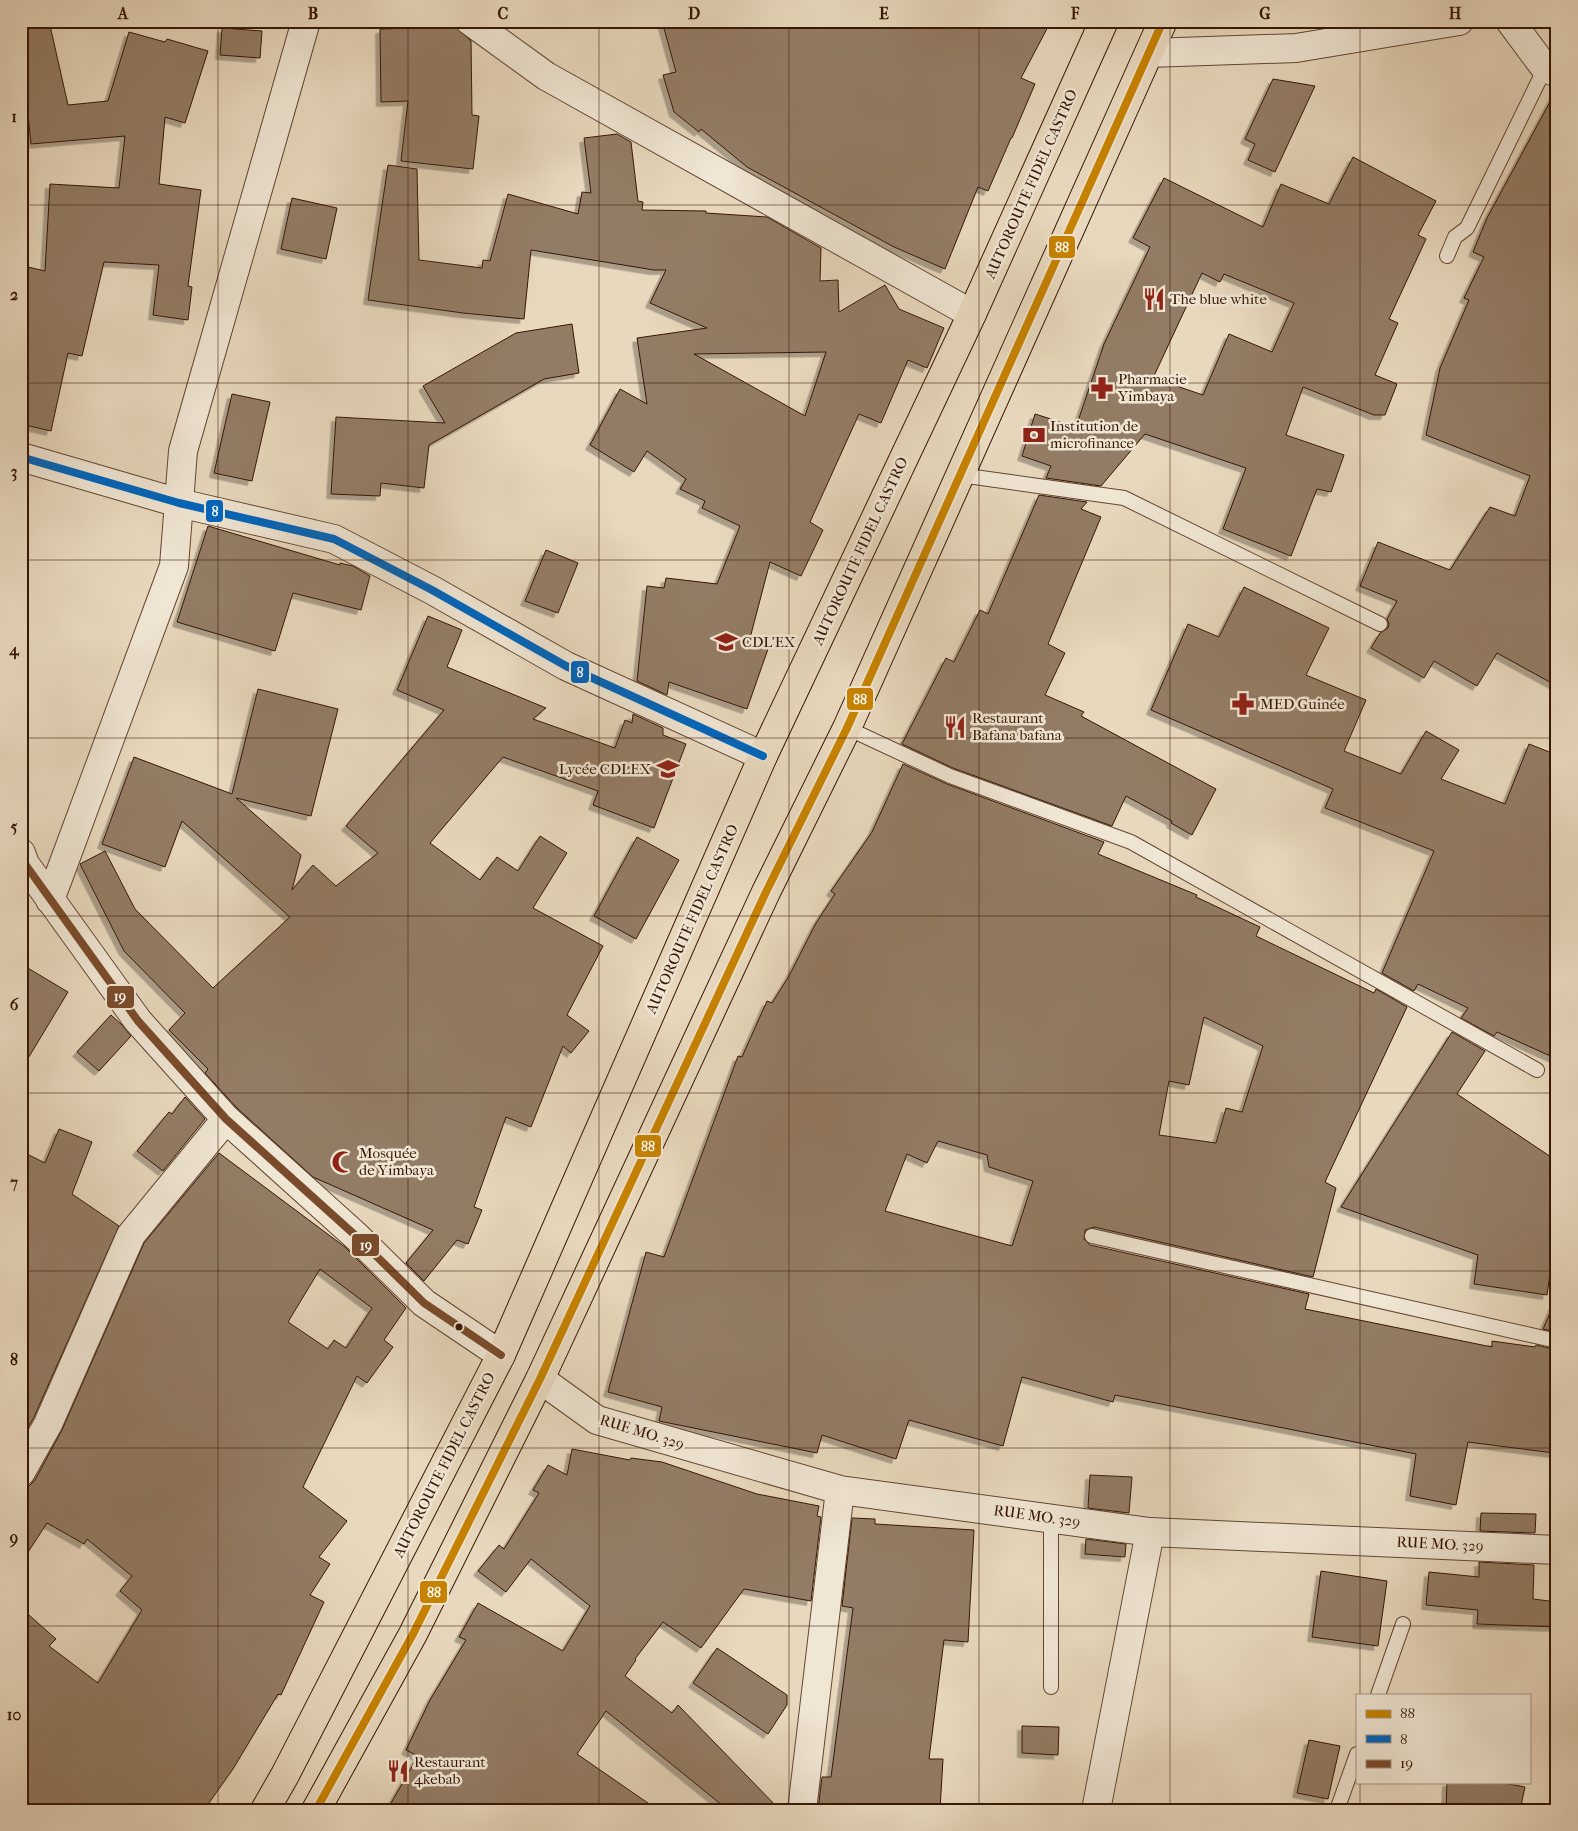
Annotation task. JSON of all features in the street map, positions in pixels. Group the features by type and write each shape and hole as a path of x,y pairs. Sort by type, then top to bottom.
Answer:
{"highway":[{"name":"AUTOROUTE FIDEL CASTRO","path":"265,1810 285,1775 501,1355 763,756 972,314 1104,21"},
{"path":"316,1810 413,1634 540,1379 766,892 847,728 1163,21"}],"street":[{"path":"50,900 174,566 183,451 306,21"},
{"path":"470,21 546,76 972,314"},
{"path":"1149,52 1296,48 1459,21"},
{"path":"1510,21 1551,71"},
{"path":"21,457 179,503 334,539 432,590 566,666 763,756"},
{"path":"22,863 138,1022 226,1119 356,1236 424,1303 501,1355"},
{"path":"21,1472 48,1424 131,1235 226,1119"},
{"name":"RUE MO. 329","path":"540,1379 597,1420 840,1490 1150,1532 1557,1550"},
{"path":"802,1810 840,1490"},
{"path":"1096,1810 1150,1532"}],"lane":[{"path":"1446,256 1455,237 1467,228 1551,71"},
{"path":"960,475 1124,498 1380,624"},
{"path":"847,728 950,776 1131,842 1537,1070"},
{"path":"1092,1236 1557,1341"},
{"path":"1051,1518 1052,1687"},
{"path":"1378,1694 1403,1624"},
{"path":"1337,1810 1356,1757"}],"building":[{"path":"49,21 68,105 108,101 129,32 165,42 167,39 208,51 185,123 165,117 159,184 201,190 188,286 192,287 188,320 153,315 159,265 104,262 82,356 68,353 51,431 21,424 21,297 28,267 45,271 50,184 119,188 125,136 31,144 28,115 21,84 21,28"},
{"path":"662,21 1051,21 1021,78 1035,84 1012,138 988,191 978,187 945,269 894,247 747,167 701,129 699,132 674,112 663,75 676,72"},
{"path":"456,27 471,41 472,115 479,116 473,169 401,161 408,101 381,102 380,29"},
{"path":"222,28 262,31 260,58 220,55"},
{"path":"1273,79 1315,86 1275,172 1248,160 1255,144 1245,139"},
{"path":"1557,89 1557,686 1497,653 1477,686 1434,661 1424,678 1371,648 1380,633 1388,628 1387,619 1397,601 1360,586 1378,542 1450,570 1490,507 1515,516 1530,476 1426,435 1440,368 1469,300 1464,298 1484,257 1473,252 1487,218"},
{"path":"617,134 631,142 638,201 643,202 642,210 706,211 706,213 767,217 821,248 820,281 838,280 839,312 885,285 899,309 944,328 927,368 908,360 881,423 859,414 810,522 823,530 801,576 770,562 749,642 768,649 747,709 669,682 667,695 637,681 647,586 664,588 666,578 717,584 740,526 702,508 705,501 680,489 686,479 647,451 634,472 590,445 620,389 647,404 637,338 707,328 650,303 666,270 654,270 531,250 524,319 368,300 388,165 417,169 419,260 482,268 483,260 490,261 508,194 578,214 582,192 591,193 584,138","holes":["826,352 805,416 694,354"]},
{"path":"1353,157 1436,201 1418,235 1426,239 1389,319 1398,323 1375,375 1397,384 1385,415 1374,415 1303,387 1286,435 1344,455 1331,492 1317,489 1291,556 1223,529 1246,468 1145,434 1101,486 1046,478 1051,466 1022,456 1035,414 1076,427 1104,344 1150,247 1133,238 1164,178 1263,227 1281,184 1329,204","holes":["1202,273 1220,282 1224,274 1294,303 1272,352 1229,334 1203,395 1153,378"]},
{"path":"292,198 337,208 326,259 281,249"},
{"path":"572,324 579,373 544,379 429,445 424,488 381,483 380,496 331,494 336,417 445,423 423,386 516,333"},
{"path":"232,394 270,402 252,481 214,473"},
{"path":"1039,495 1087,502 1081,509 1101,517 1048,644 1065,653 1045,695 1084,712 1081,716 1216,789 1192,835 1171,823 1172,821 1126,796 1112,826 953,768 902,744 946,658 954,662 980,610 988,614"},
{"path":"208,526 340,565 340,563 353,566 370,576 361,610 293,593 275,651 177,622"},
{"path":"546,550 578,563 558,613 525,601"},
{"path":"1244,587 1329,628 1306,675 1366,700 1344,751 1401,774 1426,731 1459,750 1441,779 1505,804 1529,744 1557,755 1557,1059 1497,1032 1494,1036 1461,1018 1468,1008 1418,984 1414,991 1382,973 1434,851 1325,808 1333,789 1151,710 1188,624 1219,637"},
{"path":"428,616 462,630 447,667 546,708 533,719 615,748 625,720 632,723 633,714 663,728 663,735 686,744 654,828 593,805 598,791 503,757 430,843 480,880 497,857 518,871 540,836 567,853 533,908 603,946 567,1015 589,1031 571,1053 563,1046 531,1127 506,1117 474,1207 482,1210 468,1244 457,1240 424,1281 406,1263 433,1230 313,1177 237,1108 205,1073 208,1069 169,1030 185,1013 124,951 80,864 105,851 135,909 213,988 290,917 182,821 165,867 102,844 134,757 232,794 258,689 338,709 311,816 236,798 301,855 292,890 313,865 336,886 378,853 346,826 444,710 397,690"},
{"path":"903,764 947,784 1104,842 1098,854 1197,895 1196,897 1260,927 1256,936 1374,993 1376,989 1407,1007 1325,1182 1336,1188 1313,1277 1094,1227 1085,1230 1084,1239 1090,1245 1309,1294 1305,1309 1492,1347 1492,1341 1535,1347 1536,1345 1557,1350 1557,1431 1554,1453 1468,1442 1456,1505 1410,1496 1416,1454 1115,1395 1113,1402 1022,1377 1003,1446 909,1420 896,1459 822,1435 817,1453 659,1421 662,1407 608,1392 646,1252 664,1257 738,1056 742,1057 767,1001 772,1003 789,976 816,923 835,894 831,891 872,832","holes":["1204,1017 1263,1046 1242,1112 1226,1108 1216,1143 1159,1135 1169,1081 1189,1085","938,1141 987,1155 989,1167 1033,1181 1012,1246 885,1211 907,1154 927,1163"]},
{"path":"637,837 679,860 636,939 594,916"},
{"path":"21,964 68,992 21,1070"},
{"path":"111,1015 131,1036 99,1071 77,1052"},
{"path":"1452,1032 1485,1051 1457,1094 1557,1161 1557,1224 1547,1295 1474,1284 1478,1255 1341,1207"},
{"path":"185,1097 205,1119 163,1171 137,1151 169,1112 172,1114"},
{"path":"59,1129 92,1142 72,1194 119,1226 34,1417 21,1440 21,1151 45,1163"},
{"path":"219,1153 345,1247 406,1308 384,1340 393,1347 367,1383 357,1376 303,1487 347,1521 319,1557 330,1564 310,1595 324,1602 281,1695 278,1694 233,1769 204,1810 21,1810 21,1608 56,1639 49,1646 98,1683 142,1610 120,1591 132,1576 87,1539 84,1544 47,1523 21,1563 21,1488 29,1486 35,1480 62,1430 144,1243","holes":["320,1269 372,1308 346,1348 334,1340 328,1349 288,1322"]},
{"path":"1557,1297 1557,1332 1543,1329"},
{"path":"572,1449 630,1460 631,1458 662,1462 757,1494 819,1506 817,1516 821,1517 811,1601 744,1589 701,1648 663,1622 635,1659 625,1676 672,1713 678,1705 780,1810 728,1810 606,1711 577,1754 658,1810 387,1810 418,1756 406,1750 430,1700 466,1640 459,1637 478,1603 563,1651 590,1606 531,1559 506,1592 478,1571 499,1545 504,1549 539,1493 533,1490 548,1465 567,1475"},
{"path":"1090,1475 1132,1477 1129,1513 1088,1508"},
{"path":"1481,1513 1536,1514 1535,1533 1480,1531"},
{"path":"852,1518 875,1519 875,1524 974,1530 968,1642 944,1640 929,1759 943,1759 940,1810 818,1810 822,1777 831,1777 853,1608 842,1606"},
{"path":"1086,1539 1126,1544 1125,1557 1085,1554"},
{"path":"1479,1562 1534,1565 1533,1599 1557,1602 1557,1627 1477,1624 1478,1610 1426,1605 1429,1572 1479,1577"},
{"path":"1321,1571 1387,1581 1378,1646 1312,1637"},
{"path":"717,1648 787,1695 787,1705 768,1734 693,1683"},
{"path":"1022,1726 1059,1727 1058,1755 1022,1753"},
{"path":"1309,1740 1340,1746 1328,1799 1297,1793"},
{"path":"1447,1784 1509,1784 1525,1787 1520,1810 1446,1810"}],"transit line":[{"name":"88","path":"316,1810 413,1634 540,1379 766,892 847,728 1163,21"},
{"name":"8","path":"21,457 179,503 334,539 432,590 566,666 763,756"},
{"name":"19","path":"21,853 25,864 138,1021 226,1119 356,1236 424,1303 501,1355"}],"place":[{"name":"The blue white","path":"1154,299"},
{"name":"Pharmacie Yimbaya","path":"1102,388"},
{"name":"Institution de microfinance","path":"1034,435"},
{"name":"CDL'EX","path":"726,642"},
{"name":"MED Guinée","path":"1243,704"},
{"name":"Restaurant Bafana bafana","path":"955,727"},
{"name":"Lycée CDLEX","path":"668,769"},
{"name":"Mosquée de Yimbaya","path":"343,1162"},
{"name":"Restaurant 4kebab","path":"398,1771"}]}
